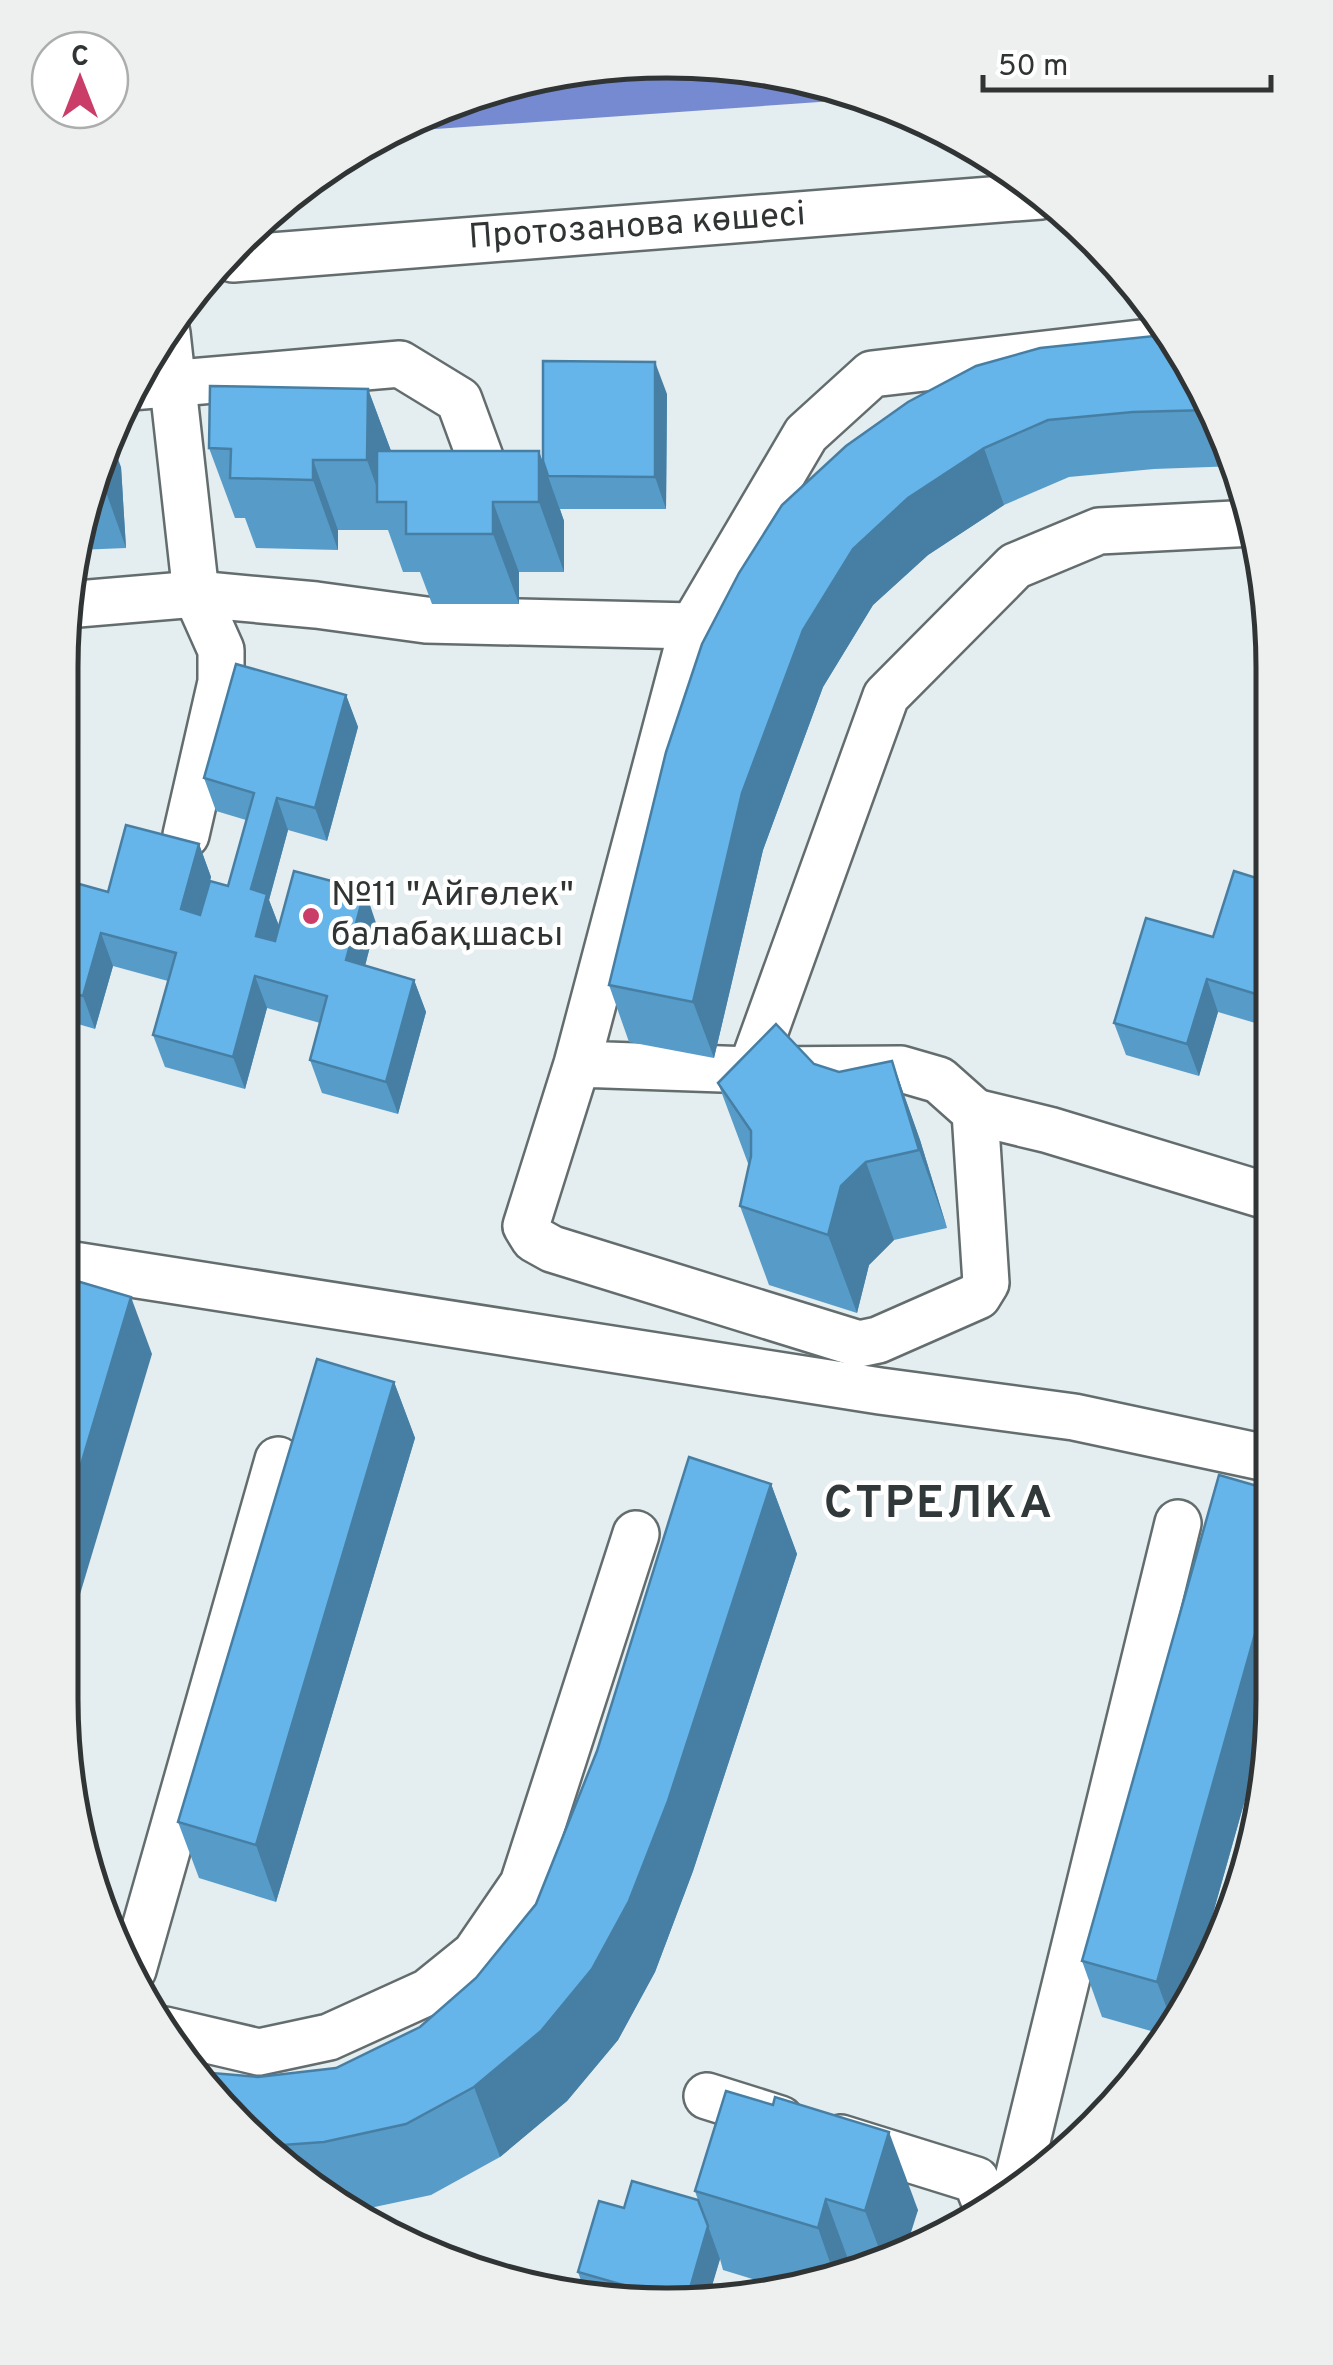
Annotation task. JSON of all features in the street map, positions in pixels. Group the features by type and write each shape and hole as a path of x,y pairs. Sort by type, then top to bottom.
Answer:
{"street":[{"name":"Протозанова көшесі","path":"242,258 1023,197"},
{"path":"975,1112 986,1283 978,1296 878,1340 859,1344 552,1249 534,1239 526,1226 577,1064 693,626 806,434 872,374 1157,341"},
{"path":"186,835 222,682 221,650 196,594 151,386 400,364 459,400 481,460 481,493"},
{"path":"751,1070 886,696 1016,566 1098,531 1237,524"},
{"path":"82,604 196,594 426,620 693,626"},
{"path":"577,1064 751,1070 901,1069 939,1080 975,1112 1049,1130 1256,1193"},
{"path":"78,1266 880,1391 1074,1417 1256,1456"},
{"path":"137,1956 278,1460"},
{"path":"1020,2170 1178,1523"},
{"path":"183,2034 259,2052 328,2037 428,1992 474,1954 523,1884 636,1534"},
{"path":"707,2096 976,2180 982,2195"}],"water":[{"path":"628,79 743,83 830,101 424,130 514,98"}],"building":[{"path":"1154,336 1197,410 1048,420 984,448 908,498 853,549 803,630 742,793 693,1002 609,985 666,752 702,644 739,573 782,505 846,446 908,402 976,366 1040,348"},
{"path":"543,361 655,362 655,477 548,476 543,461"},
{"path":"210,386 368,389 367,460 313,460 313,480 230,478 231,449 209,448"},
{"path":"377,451 539,451 539,502 493,502 493,534 406,534 406,502 377,502"},
{"path":"236,664 346,695 315,808 277,798 251,889 267,894 256,936 275,941 294,871 365,890 346,960 414,980 386,1082 310,1060 327,996 255,976 233,1057 153,1035 176,953 101,933 83,996 78,995 78,884 108,892 126,825 199,844 181,909 200,915 210,881 228,886 254,793 204,778"},
{"path":"1234,871 1256,878 1256,994 1207,979 1187,1044 1114,1023 1146,918 1213,937"},
{"path":"776,1024 814,1064 839,1072 892,1061 919,1150 866,1162 841,1186 828,1235 740,1206 751,1156 751,1131 718,1083"},
{"path":"78,1281 131,1297 78,1475"},
{"path":"317,1359 394,1382 256,1845 178,1822"},
{"path":"689,1457 771,1484 668,1801 629,1901 592,1969 541,2031 474,2087 406,2124 324,2142 283,2145 212,2073 258,2077 336,2068 420,2027 476,1978 536,1904 597,1751"},
{"path":"1219,1475 1256,1486 1256,1630 1157,1982 1082,1961"},
{"path":"726,2091 773,2105 775,2097 889,2132 865,2211 826,2199 818,2228 695,2191"},
{"path":"632,2181 698,2200 708,2226 690,2287 626,2286 578,2272 599,2201 624,2208"}],"place":[{"name":"№11 \"Айгөлек\" балабақшасы","path":"311,916"}],"district":[{"name":"СТРЕЛКА","path":"939,1505"}]}
